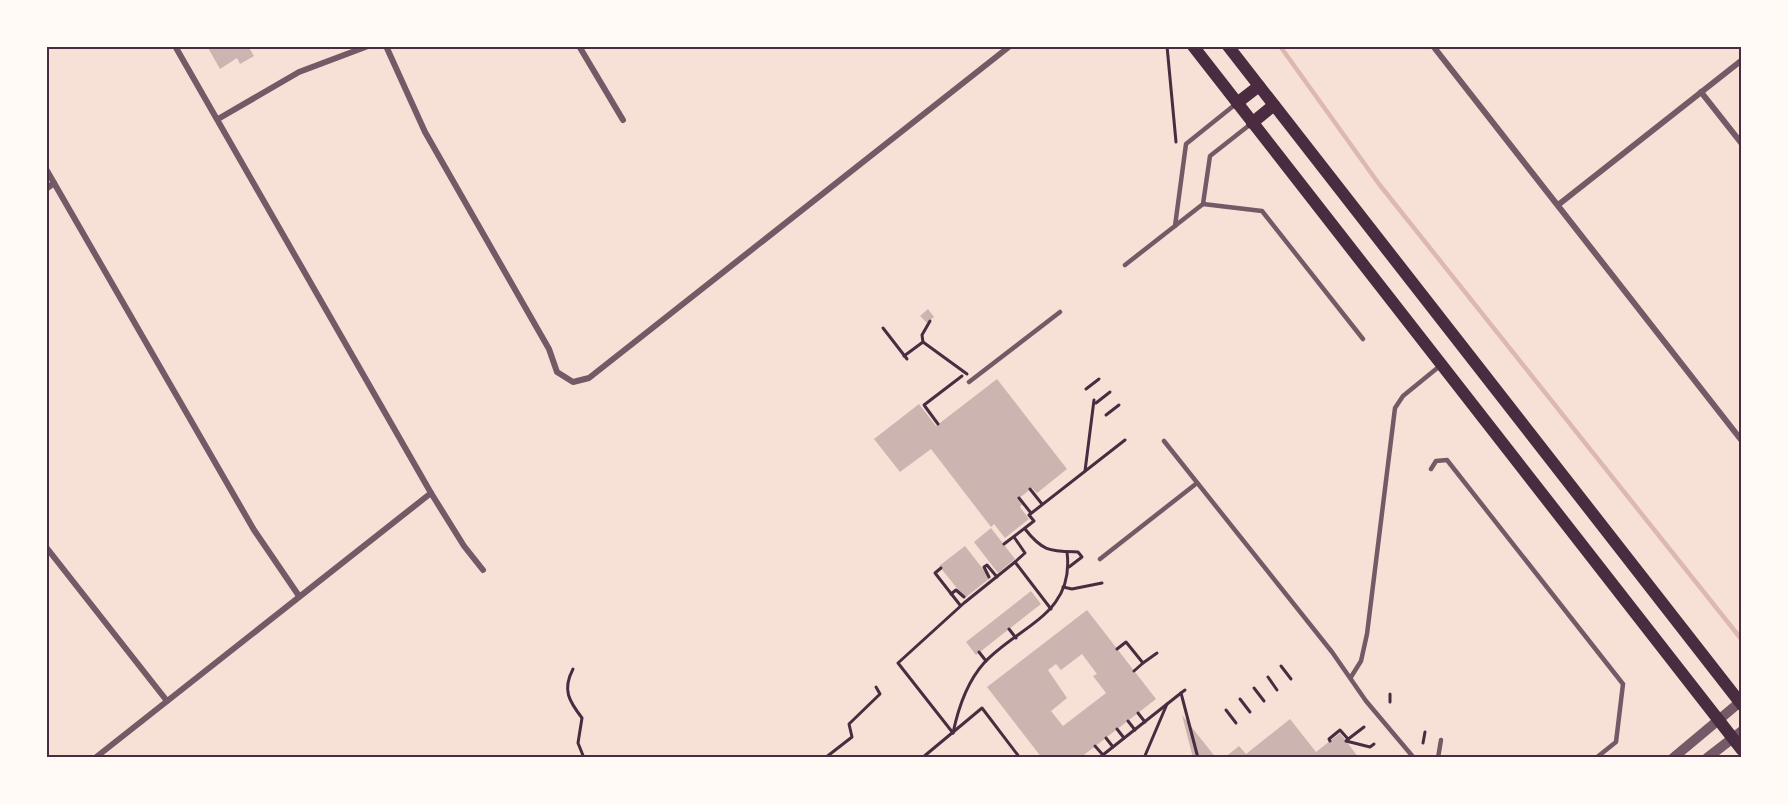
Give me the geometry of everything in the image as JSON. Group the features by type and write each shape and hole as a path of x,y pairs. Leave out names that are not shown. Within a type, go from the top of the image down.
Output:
{"main road":[{"path":"1193,46 1718,719 1737,734 1742,750"},
{"path":"1228,46 1741,703"},
{"path":"1237,103 1259,86"},
{"path":"1252,123 1274,105"}],"street":[{"path":"175,46 431,493 464,546 483,570"},
{"path":"218,119 299,72 368,46"},
{"path":"387,46 425,132 549,350 557,372 573,382 589,378 1010,46"},
{"path":"579,46 623,120"},
{"path":"1433,46 1742,441"},
{"path":"1557,205 1742,60"},
{"path":"1701,92 1742,144"},
{"path":"46,169 254,530 299,596"},
{"path":"46,189 54,183"},
{"path":"95,758 431,493"},
{"path":"46,547 167,701"},
{"path":"1672,758 1718,719 1741,703"},
{"path":"1707,758 1737,734"}],"lane":[{"path":"1175,226 1186,144 1237,103"},
{"path":"1125,265 1203,204 1210,156 1252,123"},
{"path":"1203,204 1262,211 1363,339"},
{"path":"969,382 1060,312"},
{"path":"1351,677 1361,661 1368,634 1395,408 1403,396 1441,365"},
{"path":"1164,441 1351,677 1366,701 1414,758"},
{"path":"1431,469 1436,461 1447,460 1623,684 1616,742 1596,758"},
{"path":"1100,559 1197,483"},
{"path":"1437,758 1441,740"}],"path":[{"path":"1167,46 1176,144"},
{"path":"930,321 922,335 923,342 967,374 924,405 938,424"},
{"path":"883,328 905,357 923,342"},
{"path":"1086,389 1099,379"},
{"path":"1085,471 1095,401 1110,392"},
{"path":"1106,415 1119,405"},
{"path":"1031,513 1125,440"},
{"path":"1030,489 1042,504"},
{"path":"1004,544 1034,521 1029,514 1031,513 1019,498"},
{"path":"1025,529 1040,547 1050,551 1078,552 1082,557 1069,567"},
{"path":"953,733 898,663 960,606 1025,553 1014,537"},
{"path":"953,733 959,704 986,661 1051,609 1063,587 1069,567 1066,552"},
{"path":"1015,562 1051,609"},
{"path":"989,577 984,567 987,565 996,577"},
{"path":"941,568 935,573 960,606"},
{"path":"1063,587 1072,589 1102,583"},
{"path":"951,594 956,590 964,597"},
{"path":"1009,629 1016,638"},
{"path":"1117,649 1126,642 1143,663"},
{"path":"979,652 986,661"},
{"path":"1134,671 1157,653"},
{"path":"1281,666 1291,679"},
{"path":"573,669 568,679 567,697 582,718 578,743 584,758"},
{"path":"1268,677 1277,690"},
{"path":"825,758 852,737 849,724 880,694 876,687"},
{"path":"1254,688 1264,701"},
{"path":"1095,746 1101,756 1185,690"},
{"path":"1181,693 1198,758"},
{"path":"1390,694 1390,702"},
{"path":"1240,699 1250,712"},
{"path":"1144,758 1167,704"},
{"path":"922,758 982,708 1020,758"},
{"path":"1226,710 1236,723"},
{"path":"1138,713 1145,722"},
{"path":"1128,721 1134,730"},
{"path":"1348,739 1364,727"},
{"path":"1117,729 1124,738"},
{"path":"1330,741 1329,739 1340,730 1348,739 1346,741 1370,747 1374,744"},
{"path":"1423,743 1425,732"},
{"path":"1106,738 1113,747"}],"building":[{"path":"207,46 248,46 254,56 240,64 237,58 220,69"},
{"path":"928,309 934,317 927,323 920,316"},
{"path":"997,379 1067,469 1037,493 1032,488 1018,499 1022,504 1020,507 1029,519 1005,538 994,524 991,527 931,449 900,472 874,439 919,404 936,426"},
{"path":"991,528 1015,559 998,573 974,542"},
{"path":"965,546 990,578 965,598 939,566"},
{"path":"1031,591 1041,604 976,655 966,642"},
{"path":"1087,610 1156,699 1080,758 1042,758 987,687","holes":["1082,654 1097,674 1093,676 1106,693 1063,726 1051,711 1067,698 1048,670 1056,664 1061,670"]},
{"path":"1182,715 1209,749 1216,758 1193,758"},
{"path":"1290,719 1316,752 1340,733 1359,758 1224,758 1239,746 1246,754"}],"waterway":[{"path":"1280,46 1379,184 1742,640"}]}
